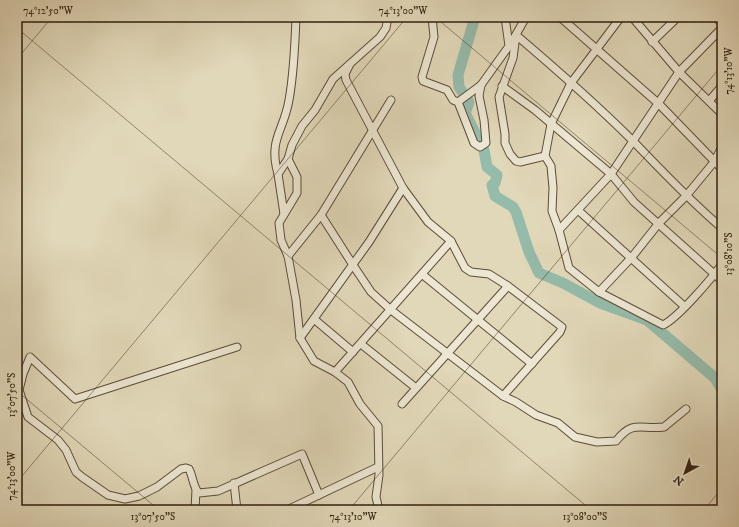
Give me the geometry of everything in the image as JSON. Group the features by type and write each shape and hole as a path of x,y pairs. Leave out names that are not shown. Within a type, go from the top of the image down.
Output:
{"street":[{"path":"284,214 278,174 274,162 275,141 286,114 290,94 296,17"},
{"path":"278,174 288,159 292,145 302,126 316,110 325,90 333,79 380,38 386,28 388,17"},
{"path":"432,17 434,37 422,77 423,81 447,90 453,100 458,102 474,143 482,146 486,143 486,132 479,96 481,85"},
{"path":"505,17 509,46"},
{"path":"458,102 465,95 481,85 509,46 526,17"},
{"path":"560,17 568,20 660,104 722,169"},
{"path":"621,17 571,83 551,124 545,156 551,166 553,188 552,211 559,230 569,268 599,292 663,325 684,306 722,264"},
{"path":"632,17 679,72 722,114"},
{"path":"652,42 678,17"},
{"path":"715,17 722,23"},
{"path":"559,230 579,211 611,174 632,141 660,104 679,72 722,28"},
{"path":"516,35 571,83 632,141 686,196 722,228"},
{"path":"516,35 512,58 499,97 505,143 510,154 516,161 520,162 545,156"},
{"path":"351,63 345,74 346,80 403,188 428,222 451,241 462,264 468,271 489,274 508,286 562,327 560,332 503,396"},
{"path":"502,86 551,124 611,174 634,202 722,281"},
{"path":"709,101 722,86"},
{"path":"288,256 321,215 391,100"},
{"path":"599,292 632,257 659,224 686,196 714,162 722,147"},
{"path":"714,162 722,158"},
{"path":"288,159 298,182 295,198 279,223 279,233 288,256 296,300 300,338 314,361 336,372 348,382 360,404 378,426 376,497 379,510"},
{"path":"300,338 369,242 403,188"},
{"path":"579,211 632,257 684,306"},
{"path":"321,215 352,265 372,292 391,310 503,396 516,402 536,415 558,423 575,437 597,442 616,441 626,430 636,426 664,427 686,409"},
{"path":"336,372 423,275 451,241"},
{"path":"423,275 532,364"},
{"path":"402,404 446,353 508,286"},
{"path":"314,319 353,352"},
{"path":"361,344 416,388"},
{"path":"195,510 196,490 189,468 182,469 157,487 139,496 124,499 108,495 76,472 66,450 58,440 28,417 19,390 20,384 30,357 72,398 79,399 236,348"},
{"path":"196,490 203,494 218,491 302,454 319,495"},
{"path":"287,510 378,467"},
{"path":"234,483 237,510"}],"waterway":[{"path":"475,17 458,75 459,87 469,102 465,113 484,150 487,167 497,175 495,183 492,185 495,196 513,207 516,212 529,252 539,273 563,283 600,303 647,320 715,378 722,390"}]}
